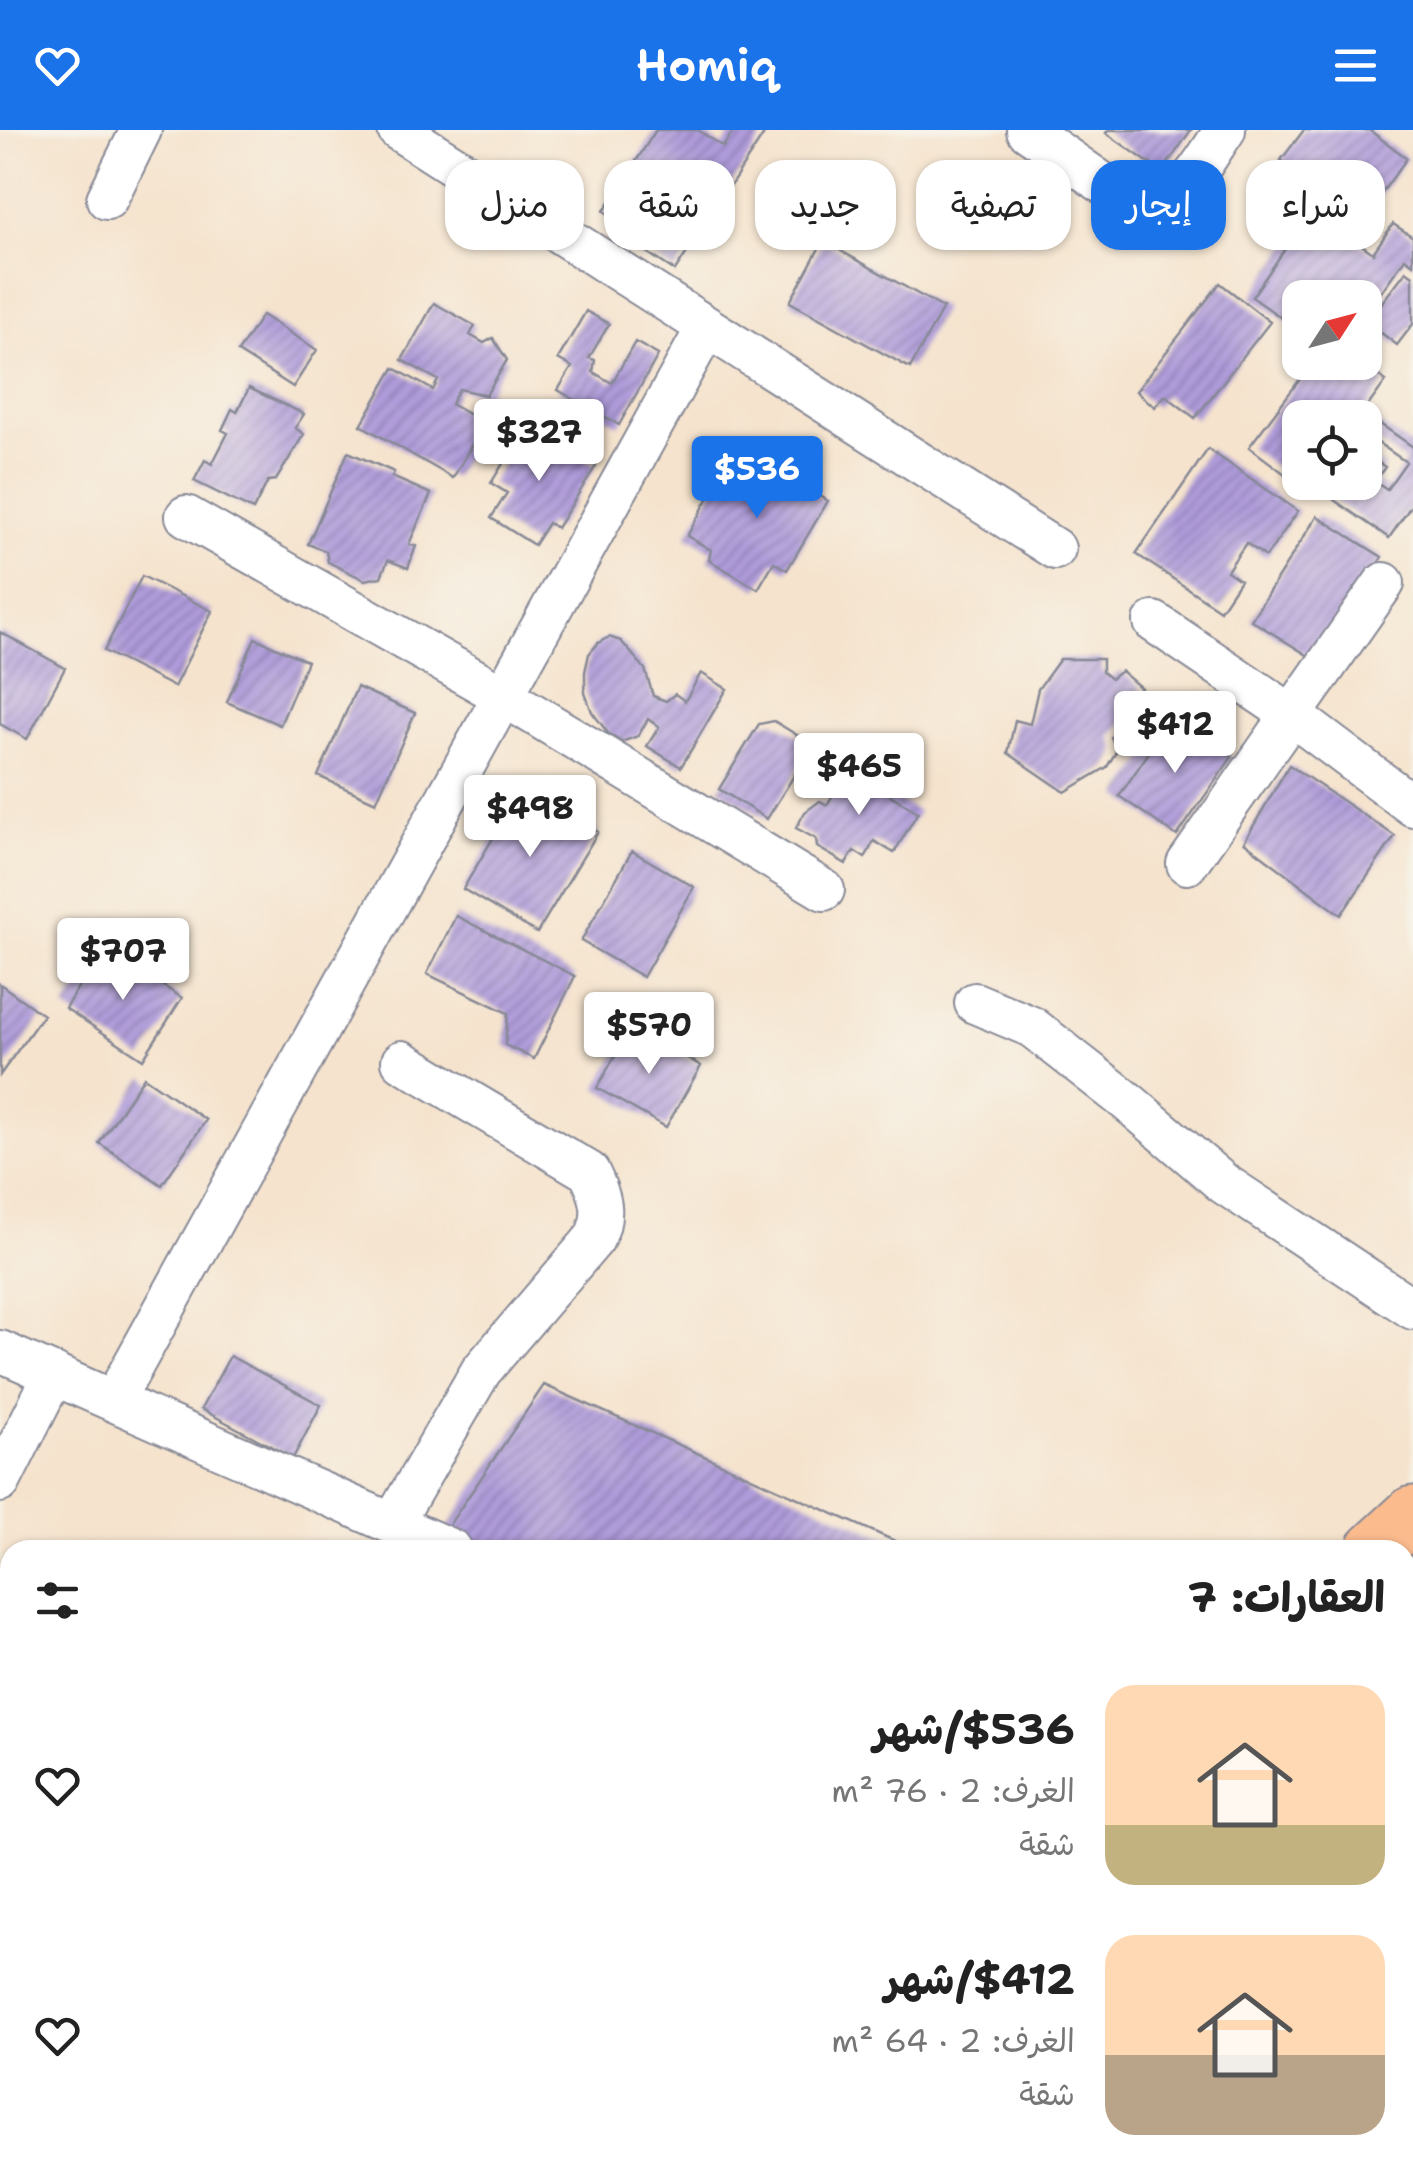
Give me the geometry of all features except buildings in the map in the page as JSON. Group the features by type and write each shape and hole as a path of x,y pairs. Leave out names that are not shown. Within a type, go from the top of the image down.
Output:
{"main road":[{"path":"1385,1540 1413,1514"}],"street":[{"path":"107,198 141,130"},
{"path":"398,130 1056,549"},
{"path":"1028,130 1138,208 1150,208 1176,195 1225,130"},
{"path":"114,1400 706,327"},
{"path":"186,516 502,695 824,890"},
{"path":"1187,864 1384,583"},
{"path":"1154,622 1290,714 1413,806"},
{"path":"974,1003 1032,1027 1223,1182 1413,1309"},
{"path":"392,1523 481,1371 594,1239 602,1210 601,1196 589,1172 402,1061"},
{"path":"0,1350 430,1540"},
{"path":"0,1482 54,1374"}]}
